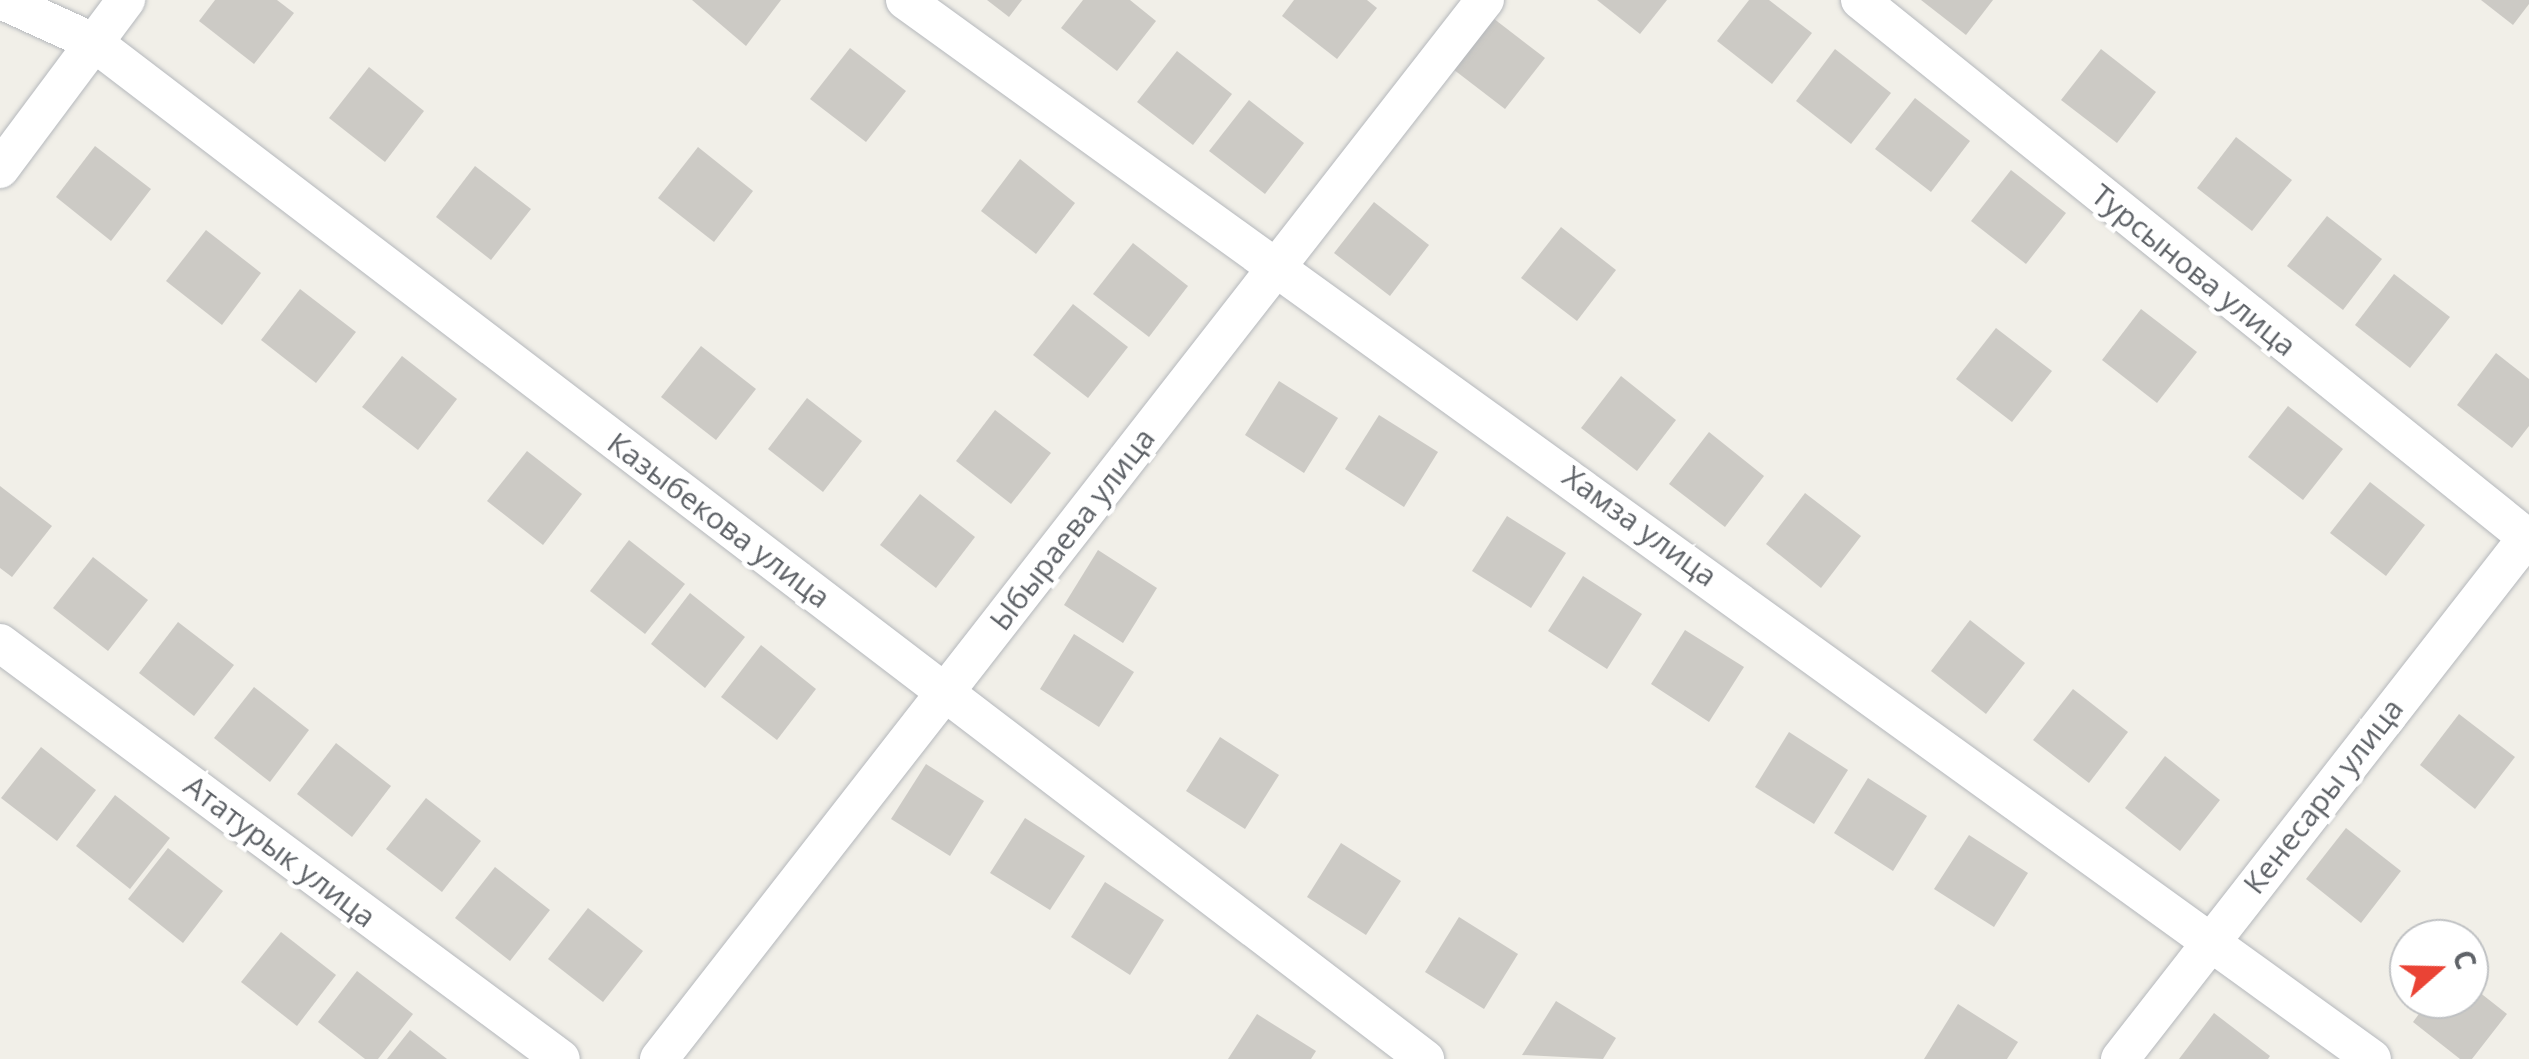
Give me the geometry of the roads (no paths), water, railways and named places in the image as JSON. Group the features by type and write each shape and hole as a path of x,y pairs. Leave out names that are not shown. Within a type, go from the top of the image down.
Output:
{"street":[{"name":"Казыбекова улица","path":"2,0 93,42 1425,1059"},
{"path":"0,170 126,0"},
{"name":"Хамза улица","path":"905,0 2212,938 2372,1059"},
{"name":"Ыбыраева улица","path":"659,1059 1485,0"},
{"name":"Турсынова улица","path":"1860,0 2528,537"},
{"name":"Кенесары улица","path":"2120,1059 2528,537"},
{"name":"Ататурык улица","path":"0,643 561,1059"}]}
